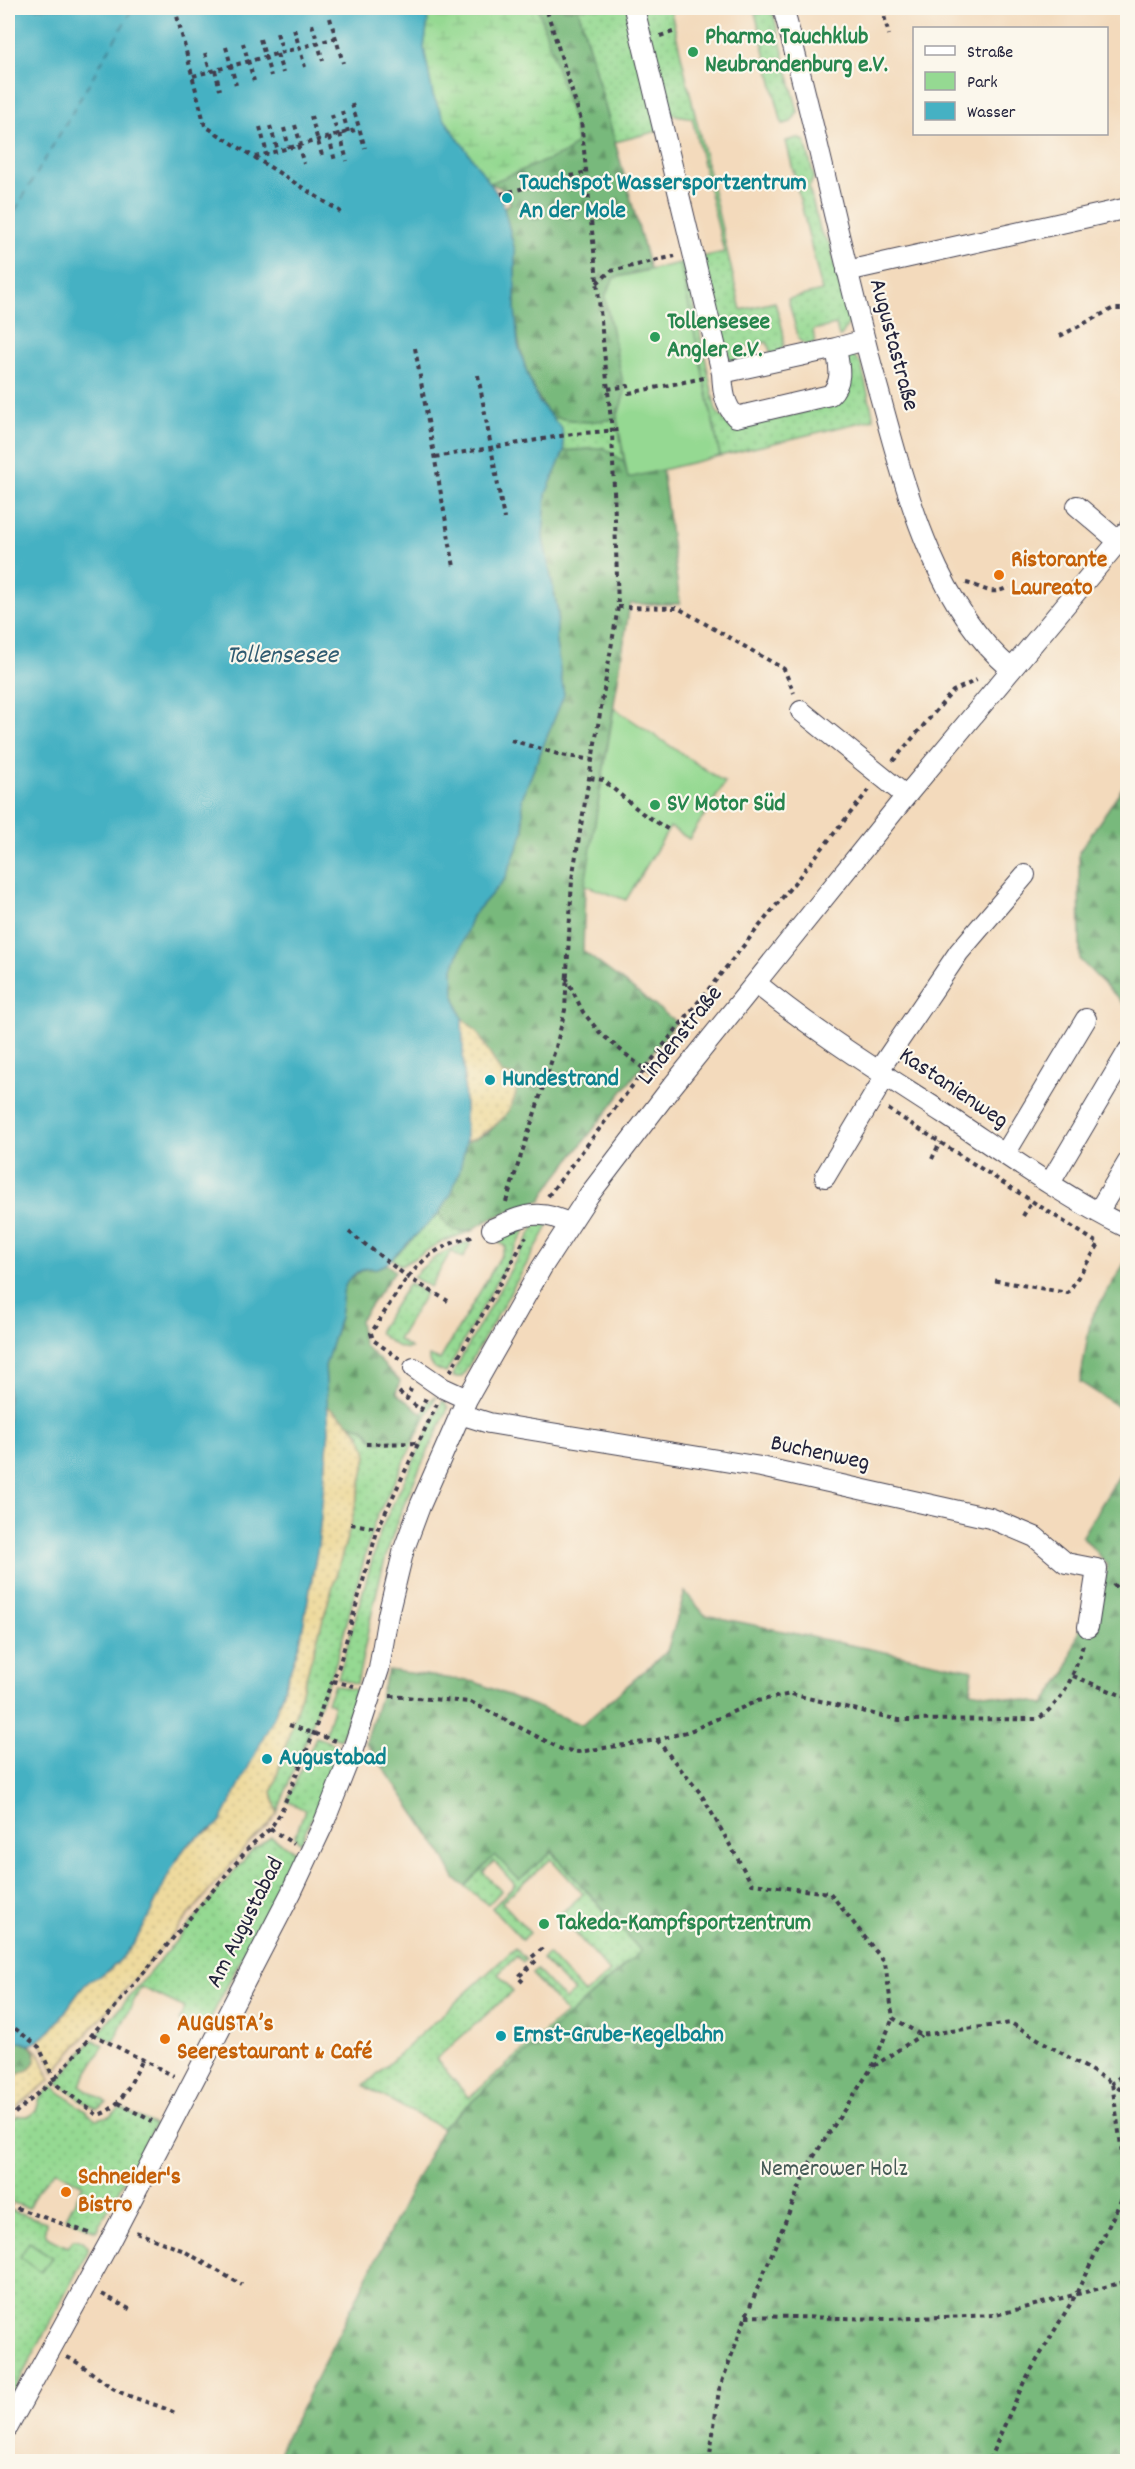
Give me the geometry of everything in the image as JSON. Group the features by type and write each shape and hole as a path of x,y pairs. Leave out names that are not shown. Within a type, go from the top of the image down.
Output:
{"street":[{"path":"634,8 722,373 723,390 728,409 736,417 830,395 837,387 840,375 836,348"},
{"name":"Augustastraße","path":"783,8 847,271 898,461 922,529 945,584 985,646 1011,669"},
{"path":"847,271 1128,208"},
{"path":"722,373 865,340"},
{"path":"1077,506 1123,535"},
{"name":"Lindenstraße","path":"464,1407 569,1224 670,1089 906,796 1123,535"},
{"path":"801,711 906,796"},
{"path":"825,1177 871,1098 882,1073 959,952 1025,875"},
{"name":"Kastanienweg","path":"756,983 882,1073 1050,1183 1112,1220"},
{"path":"1005,1154 1086,1019"},
{"path":"1050,1183 1128,1051"},
{"path":"1112,1220 1128,1162"},
{"path":"492,1230 539,1213 550,1214 569,1224"},
{"name":"Buchenweg","path":"414,1368 443,1388 464,1407 489,1423 761,1467 990,1518 1035,1537 1066,1563 1097,1569 1088,1628"},
{"name":"Am Augustabad","path":"8,2427 109,2243 310,1853 353,1749 379,1669 388,1615 404,1549 420,1506 464,1407"}],"path":[{"path":"175,8 205,126 341,212"},
{"path":"414,1368 373,1340 371,1334 409,1278 424,1261 443,1247 492,1230 503,1212 556,1047 562,1019 572,879 618,608 612,431 581,120 546,8"},
{"path":"882,8 888,34"},
{"path":"330,18 343,63"},
{"path":"312,24 323,61"},
{"path":"294,29 305,67"},
{"path":"278,33 283,52"},
{"path":"193,76 336,38"},
{"path":"260,39 271,76"},
{"path":"243,43 254,81"},
{"path":"226,48 236,85"},
{"path":"205,53 220,90"},
{"path":"277,54 283,72"},
{"path":"352,104 365,148"},
{"path":"342,111 348,132"},
{"path":"332,115 347,161"},
{"path":"311,116 323,159"},
{"path":"295,125 304,164"},
{"path":"270,126 278,151"},
{"path":"260,127 267,154"},
{"path":"284,128 290,148"},
{"path":"254,157 360,129"},
{"path":"329,137 335,161"},
{"path":"501,194 586,172"},
{"path":"597,283 611,271 693,252"},
{"path":"1060,336 1112,309 1128,309"},
{"path":"415,348 454,567"},
{"path":"608,389 628,386 629,393 722,373"},
{"path":"478,375 504,519"},
{"path":"435,457 573,434 618,430"},
{"path":"945,584 966,583 997,593 1009,587"},
{"path":"618,608 678,608 784,669 801,711"},
{"path":"511,740 561,755 593,760"},
{"path":"590,778 603,780 642,813 669,830"},
{"path":"566,976 583,1012 601,1034 644,1070"},
{"path":"517,1083 544,1081"},
{"path":"871,1098 1099,1244 1068,1293 992,1280"},
{"path":"932,1159 940,1142"},
{"path":"1023,1216 1032,1201"},
{"path":"350,1232 409,1278 448,1301"},
{"path":"8,2119 54,2080 251,1845 270,1829 280,1814 315,1733 324,1701 339,1666 378,1528 443,1388"},
{"path":"366,1444 419,1443"},
{"path":"351,1524 378,1528"},
{"path":"371,1692 383,1696 471,1702 561,1749 578,1752 657,1740 690,1731 757,1701 791,1694 899,1720 1038,1719 1053,1708 1073,1676 1088,1628"},
{"path":"1073,1676 1128,1698"},
{"path":"289,1725 315,1733"},
{"path":"657,1740 701,1794 752,1884 830,1893 885,1963 893,2018 872,2067 808,2164 746,2316 719,2390 709,2462"},
{"path":"270,1829 310,1853"},
{"path":"523,1982 518,1977 543,1948"},
{"path":"893,2018 921,2035"},
{"path":"872,2067 921,2035 1011,2023 1112,2083 1128,2096"},
{"path":"8,2024 39,2047 57,2085 98,2115 107,2113 118,2103 143,2059"},
{"path":"92,2034 191,2085"},
{"path":"1112,2083 1128,2070"},
{"path":"988,2462 1024,2382 1075,2296 1127,2188 1112,2083"},
{"path":"118,2103 168,2129"},
{"path":"8,2205 87,2231 109,2243"},
{"path":"118,2224 184,2251 242,2285"},
{"path":"746,2316 888,2319 996,2315 1128,2281"},
{"path":"86,2285 133,2311"},
{"path":"51,2348 82,2364 104,2383 120,2392 175,2413"}],"green space":[{"path":"403,8 538,8 574,123 576,143 567,152 490,183 476,192 467,193"},
{"path":"424,8 578,8 650,269 614,278 605,297 625,392 617,419 586,422 551,417 536,392 525,366 516,324 515,253 503,208 511,203 501,188 490,183"},
{"path":"578,8 628,8 658,131 615,142"},
{"path":"640,8 670,8 741,310 775,302 784,340 781,351 771,354 767,342 739,349 742,361 733,363 728,358 702,257 724,252 692,118 671,114 666,109"},
{"path":"754,8 772,8 798,112 791,122 782,124"},
{"path":"797,138 805,141 814,177 809,188 821,233 830,244 850,321 839,337 836,325 813,330 815,343 806,345 799,340 788,299 822,291 786,141"},
{"path":"685,261 716,411 733,429 836,404 835,397 846,355 852,354 861,364 874,419 720,456 680,263"},
{"name":"Tollensesee Angler e.V.","path":"680,263 720,456 628,478 617,419 625,392 605,297 614,278"},
{"path":"551,417 586,421 617,419 624,462 604,448 564,451 562,429"},
{"path":"604,448 624,462 628,477 662,469 680,604 630,604 585,885 583,951 676,1022 541,1200 499,1215 470,1230 457,1231 445,1222 439,1213 456,1179 466,1142 488,1133 509,1111 501,1073 477,1032 462,1018 454,996 453,968 472,916 505,879 524,831 522,798 564,695 556,643 558,612 543,538 546,494 564,451"},
{"name":"SV Motor Süd","path":"614,708 725,783 689,839 670,827 626,900 585,885"},
{"path":"1127,781 1127,1007 1080,960 1079,852"},
{"path":"439,1213 454,1228 475,1230 441,1242 401,1266 392,1259"},
{"path":"550,1223 462,1377 453,1377 455,1369 535,1226"},
{"path":"527,1227 446,1373 433,1367 429,1356 440,1360 506,1247 495,1240 498,1234"},
{"path":"468,1242 470,1244 463,1258 451,1251 430,1287 413,1277 438,1256"},
{"path":"1127,1259 1127,1412 1080,1382 1091,1318"},
{"path":"386,1264 395,1271 360,1320 363,1344 400,1381 396,1393 424,1415 413,1439 409,1441 377,1442 364,1428 350,1424 327,1406 325,1366 340,1317 343,1292 347,1281 366,1268 377,1268"},
{"path":"409,1283 426,1293 398,1340 411,1348 407,1349 391,1342 380,1334 379,1330"},
{"path":"436,1396 374,1523 335,1666 277,1813 272,1792 351,1524 367,1456 360,1433 350,1424 364,1428 372,1439 409,1441 413,1439 428,1402"},
{"path":"443,1400 448,1408 406,1499 388,1550 357,1684 338,1678 381,1529"},
{"name":"Nemerower Holz","path":"1127,1463 1127,2461 274,2462 442,2128 641,1951 552,1852 519,1880 495,1855 465,1886 455,1879 441,1852 366,1742 388,1670 475,1682 582,1725 667,1651 685,1592 705,1615 973,1670 970,1691 1044,1704 1066,1673 1081,1623 1098,1625 1107,1565 1082,1536"},
{"path":"334,1685 356,1690 341,1740 325,1735 334,1705 327,1702"},
{"path":"316,1737 340,1746 329,1780 300,1843 295,1837 305,1810 287,1801"},
{"path":"271,1837 296,1852 203,2033 179,2021 185,2008 141,1987 113,2042 98,2034 253,1849"},
{"path":"551,1852 641,1951 442,2128 364,2086 515,1948 526,1960 523,1962 517,1956 498,1974 513,1991 436,2059 469,2098 566,2013 532,1974 537,1970 565,2000 574,1992 542,1959 548,1954 585,1994 610,1972 559,1915 583,1894 551,1859 502,1902 530,1933 522,1940 492,1908 515,1885 494,1861 483,1872 501,1891 488,1905 465,1886 495,1855"},
{"path":"92,2040 104,2045 80,2085 107,2103 97,2108 87,2104 57,2082"},
{"path":"22,2042 32,2048 36,2060 30,2069 8,2079 8,2043"},
{"path":"52,2086 96,2119 109,2116 121,2108 155,2125 96,2231 66,2218 83,2185 56,2170 37,2191 28,2208 8,2201 8,2123 18,2116 30,2116 36,2111 40,2098"},
{"path":"8,2209 46,2222 47,2237 68,2247 73,2240 83,2241 88,2246 88,2251 8,2402"},
{"path":"29,2242 52,2257 41,2272 20,2257"}],"sand":[{"name":"Hundestrand","path":"462,1018 477,1032 501,1073 517,1077 514,1100 503,1118 486,1132 466,1142"},
{"name":"Augustabad","path":"327,1406 347,1421 358,1433 367,1456 351,1524 272,1792 277,1813 54,2072 45,2050 38,2041 58,2022 84,1985 108,1971 129,1948 141,1930 165,1879 184,1848 197,1837 211,1831 274,1717 300,1642 318,1546 329,1430"},
{"path":"30,2045 40,2054 50,2080 8,2114 8,2079 30,2069 36,2060 35,2052"}],"water":[{"name":"Tollensesee","path":"8,8 424,8 428,20 424,48 433,95 443,117 502,200 515,251 515,308 518,344 539,402 562,429 564,451 546,494 543,538 558,612 556,643 564,695 522,798 524,831 505,879 472,916 453,968 454,996 462,1018 466,1142 459,1173 450,1196 439,1213 386,1264 377,1268 366,1268 356,1273 347,1281 343,1292 340,1317 325,1366 329,1430 318,1546 300,1642 274,1717 221,1821 213,1829 189,1843 177,1859 147,1920 130,1948 108,1971 87,1983 47,2034 30,2045 22,2042 8,2043"}],"ferry route":[{"path":"8,223 133,8"}],"place":[{"name":"Pharma Tauchklub Neubrandenburg e.V.","path":"693,52"},
{"name":"Tauchspot Wassersportzentrum An der Mole","path":"507,198"},
{"name":"Tollensesee Angler e.V.","path":"655,337"},
{"name":"Ristorante Laureato","path":"999,575"},
{"name":"SV Motor Süd","path":"655,805"},
{"name":"Hundestrand","path":"490,1080"},
{"name":"Augustabad","path":"267,1759"},
{"name":"Takeda-Kampfsportzentrum","path":"544,1924"},
{"name":"Ernst-Grube-Kegelbahn","path":"501,2036"},
{"name":"AUGUSTA’s Seerestaurant & Café","path":"165,2039"},
{"name":"Schneider's Bistro","path":"66,2192"}]}
